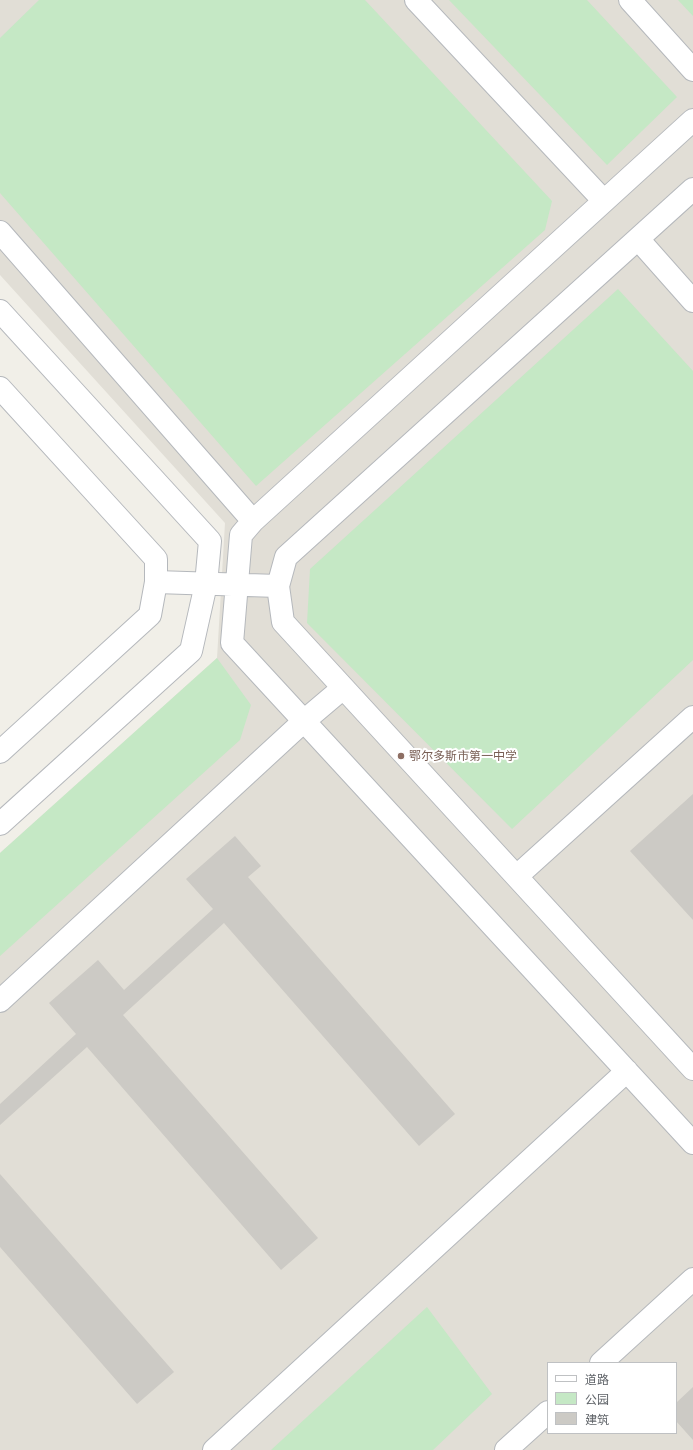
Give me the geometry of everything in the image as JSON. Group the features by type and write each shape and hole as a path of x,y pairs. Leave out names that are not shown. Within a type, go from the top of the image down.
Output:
{"street":[{"path":"416,0 604,201"},
{"path":"630,0 693,70"},
{"path":"693,120 253,521 241,535 232,643 693,1143"},
{"path":"693,189 286,557 278,586 283,622 693,1069"},
{"path":"0,232 253,521"},
{"path":"638,239 693,302"},
{"path":"0,312 210,542 206,584 191,651 0,824"},
{"path":"0,388 156,559 156,582 150,615 0,752"},
{"path":"156,582 278,586"},
{"path":"0,1001 304,721 343,688"},
{"path":"517,876 693,718"},
{"path":"214,1450 627,1071"},
{"path":"602,1362 693,1280"},
{"path":"506,1450 547,1413"}],"shaded area":[{"name":"鄂尔多斯市第一中学","path":"0,0 693,0 693,1450 0,1450 0,853 217,658 225,523 0,275"}],"green space":[{"path":"39,0 365,0 552,201 545,230 256,486 0,193 0,38"},
{"path":"449,0 587,0 677,97 607,165"},
{"path":"678,0 693,0 693,16"},
{"path":"618,289 693,371 693,660 512,829 307,623 310,569"},
{"path":"217,658 251,705 240,740 0,956 0,853"},
{"path":"427,1307 492,1394 433,1450 271,1450"}],"building":[{"path":"693,794 693,920 630,851"},
{"path":"235,836 261,866 248,877 455,1114 419,1146 224,923 123,1015 318,1238 281,1270 87,1047 0,1125 0,1104 76,1034 49,1003 98,960 124,990 213,909 186,879"},
{"path":"0,1174 174,1372 137,1404 0,1247"},
{"path":"693,1387 693,1440 677,1422 677,1402"}],"place":[{"name":"鄂尔多斯市第一中学","path":"401,756"}]}
